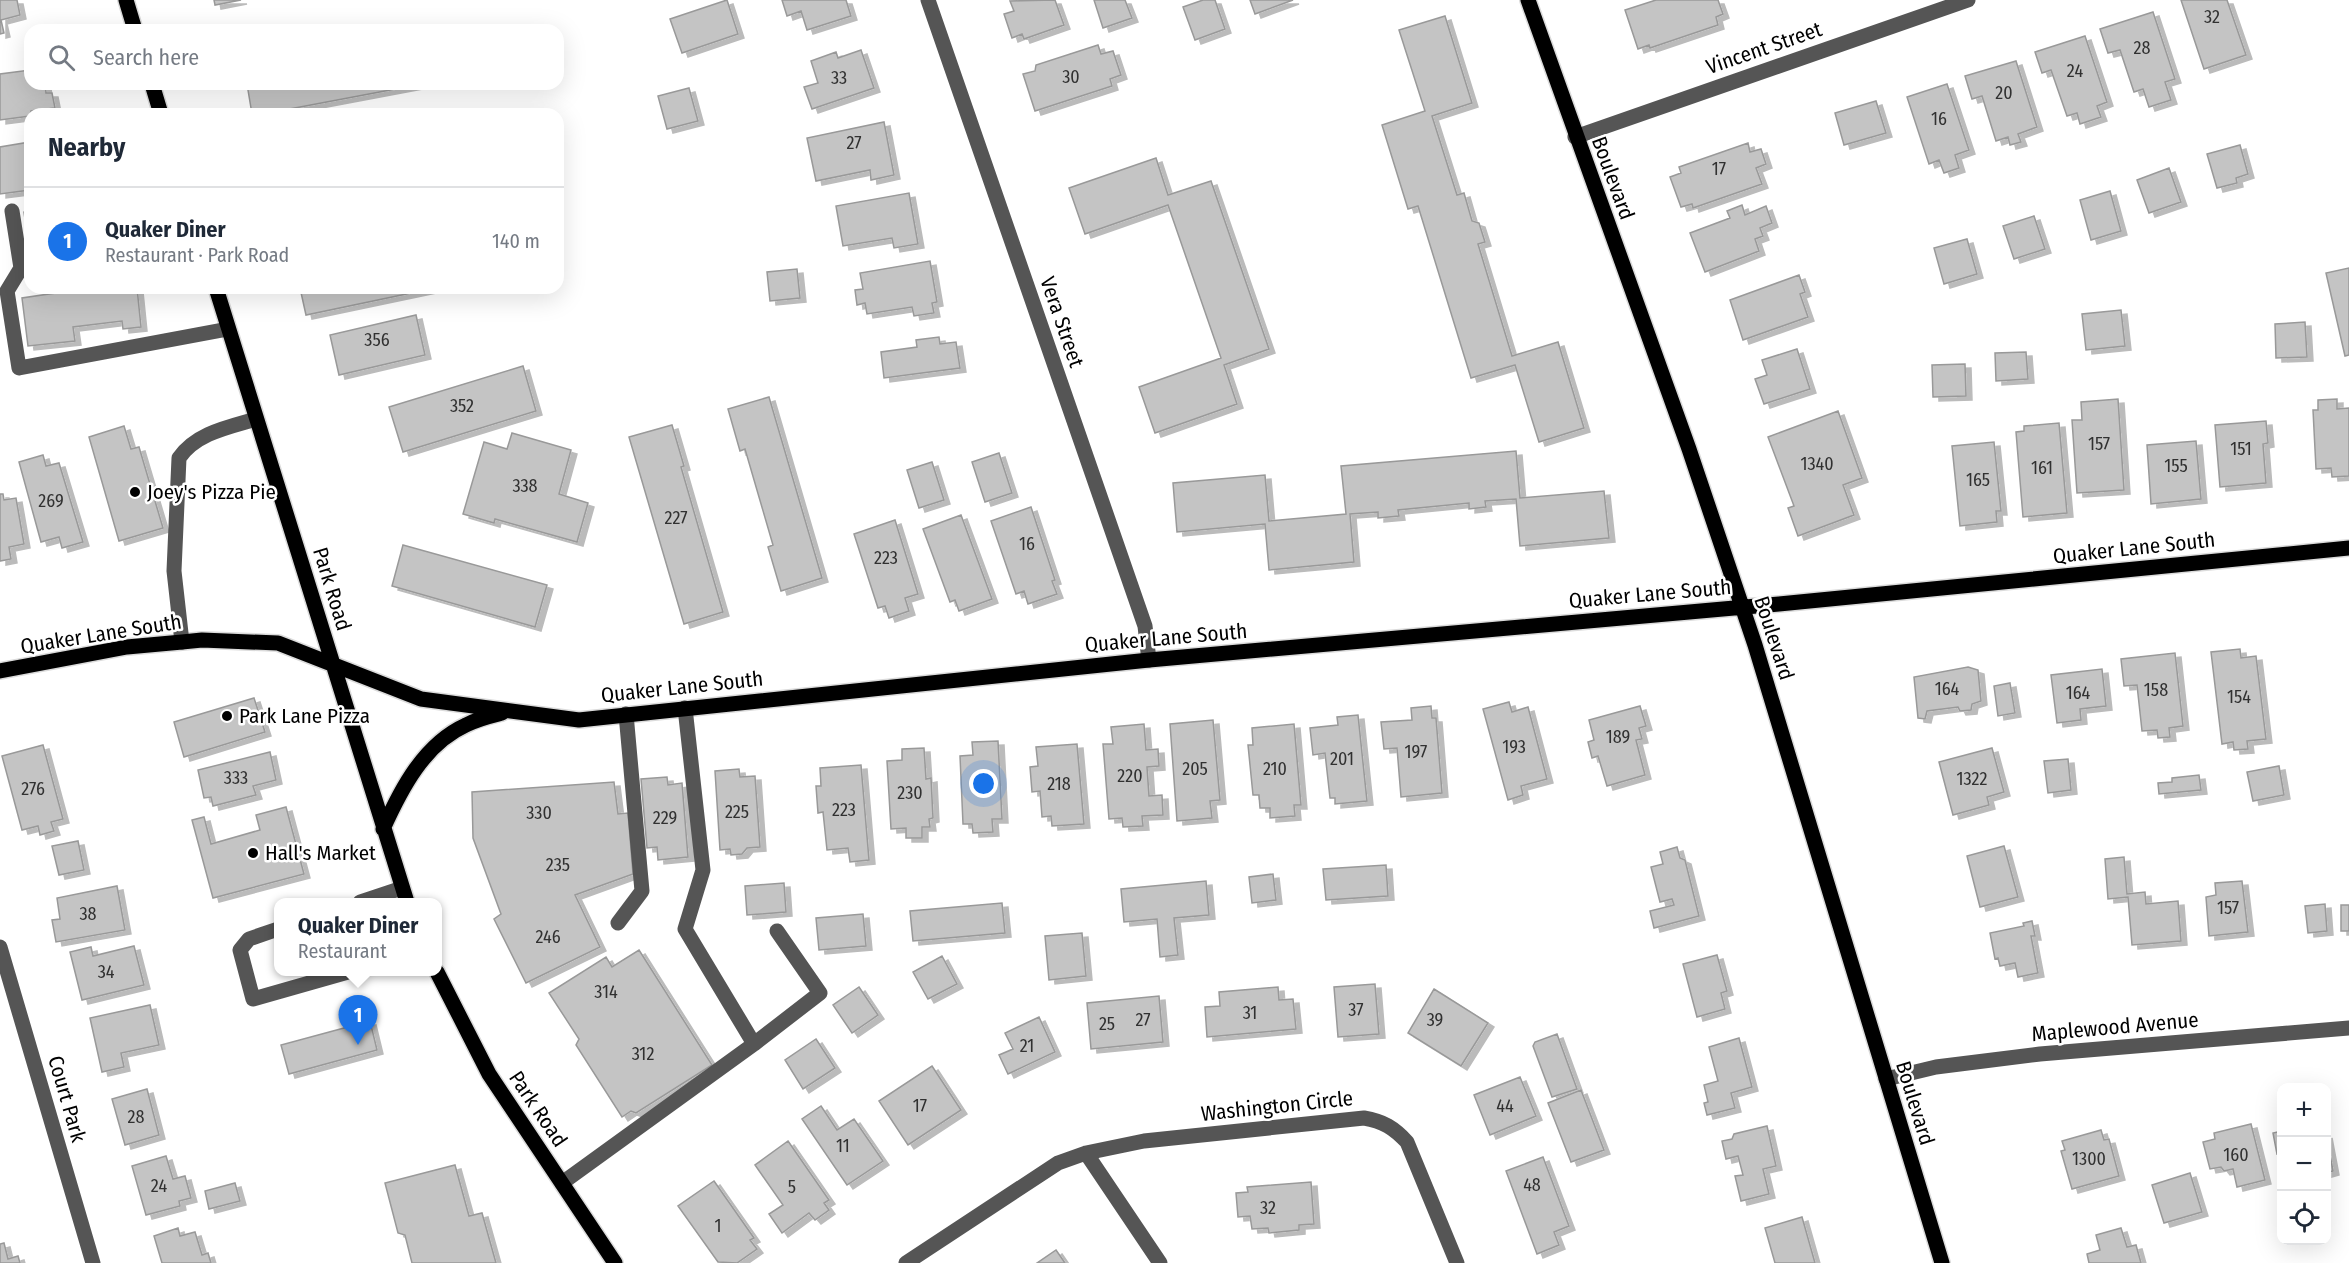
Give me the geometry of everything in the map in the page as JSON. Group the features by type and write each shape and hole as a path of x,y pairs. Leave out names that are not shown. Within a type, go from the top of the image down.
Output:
{"main road":[{"path":"126,0 133,24"},
{"name":"Boulevard","path":"1528,0 1575,137 1689,449 1742,607 1942,1263"},
{"path":"154,90 159,108"},
{"name":"Park Road","path":"218,294 406,898"},
{"name":"Quaker Lane South","path":"0,671 128,647 202,640 278,643 421,699 504,712 579,720 1149,660 1742,607 2349,548"},
{"path":"383,829 402,787 444,739 466,725 504,712"},
{"name":"Park Road","path":"439,976 489,1074 615,1263"}],"street":[{"name":"Vera Street","path":"928,0 1145,626 1149,660"},
{"name":"Vincent Street","path":"1575,137 1968,0"},
{"path":"12,212 24,259"},
{"path":"24,270 7,291 19,368 228,329"},
{"path":"182,642 174,570 179,458 187,446 218,430 256,419"},
{"path":"685,708 691,745 703,870 685,929 754,1044"},
{"path":"618,924 642,891 626,714"},
{"path":"374,898 402,888"},
{"path":"274,931 249,939 240,950 252,999 334,976"},
{"path":"562,1183 754,1044 820,993 777,931"},
{"name":"Court Park","path":"0,947 93,1263"},
{"name":"Maplewood Avenue","path":"1886,1079 1936,1067 2040,1054 2349,1028"},
{"name":"Washington Circle","path":"906,1263 1058,1163 1086,1153 1143,1141 1365,1118 1381,1121 1395,1129 1407,1142 1415,1156 1457,1263"},
{"path":"1086,1153 1160,1263"}],"building":[{"path":"0,0 17,0 20,15 1,20 4,33 0,34"},
{"path":"214,0 241,0 215,5"},
{"path":"727,0 738,34 682,53 670,19"},
{"path":"782,0 846,0 851,16 807,30 801,11 787,16"},
{"path":"1055,0 1064,25 1024,39 1022,34 1012,38 1004,14 1014,11 1010,1"},
{"path":"1094,0 1125,0 1132,18 1103,28"},
{"path":"1203,0 1215,0 1225,29 1195,40 1183,7"},
{"path":"1250,0 1293,0 1255,14"},
{"path":"1656,0 1718,0 1723,14 1716,17 1718,25 1650,48 1649,45 1638,49 1625,10"},
{"path":"2181,0 2227,0 2246,55 2204,69"},
{"path":"2153,12 2175,79 2165,82 2171,100 2149,107 2143,89 2134,92 2120,50 2108,53 2100,29"},
{"path":"1445,16 1472,103 1432,116 1457,195 1464,193 1472,221 1479,223 1485,242 1478,244 1512,356 1558,342 1584,428 1539,442 1515,365 1471,378 1418,206 1408,209 1382,125 1425,111 1399,30"},
{"path":"2085,36 2107,102 2097,106 2101,117 2080,124 2077,113 2067,116 2051,70 2042,73 2035,52"},
{"path":"1098,45 1101,54 1113,51 1121,75 1110,79 1112,86 1035,111 1023,74 1035,71 1036,65"},
{"path":"861,50 874,88 812,109 804,87 818,83 811,61 836,52 838,58"},
{"path":"2016,61 2037,127 2018,134 2021,142 2010,145 2008,137 1996,141 1982,96 1972,99 1965,76"},
{"path":"24,71 24,90 46,90 46,93 52,93 55,108 24,108 24,117 0,120 0,74"},
{"path":"1947,84 1969,150 1955,155 1959,168 1944,173 1939,160 1929,164 1907,97"},
{"path":"689,88 698,121 667,129 658,96"},
{"path":"248,90 390,90 295,108 251,108"},
{"path":"1876,101 1886,133 1844,145 1835,113"},
{"path":"884,122 894,175 871,180 870,170 816,181 807,138"},
{"path":"24,143 24,191 0,194 0,147"},
{"path":"1748,143 1750,152 1761,149 1766,164 1756,168 1762,184 1693,208 1692,204 1681,207 1670,177 1681,173 1679,167"},
{"path":"2240,145 2248,174 2236,178 2237,183 2217,188 2207,154"},
{"path":"1156,158 1168,195 1211,181 1269,349 1224,365 1237,404 1155,433 1139,387 1221,358 1168,205 1085,234 1069,188"},
{"path":"2169,168 2181,202 2149,213 2137,180"},
{"path":"2110,191 2121,231 2091,240 2080,200"},
{"path":"909,193 918,244 894,248 892,238 843,246 836,206"},
{"path":"1742,205 1745,215 1766,206 1772,223 1760,228 1763,236 1755,239 1759,251 1705,272 1690,233 1730,218 1727,211"},
{"path":"2034,216 2045,249 2014,259 2003,226"},
{"path":"1967,239 1977,274 1944,284 1934,248"},
{"path":"930,261 937,302 932,303 934,313 914,316 912,307 867,314 865,303 857,305 855,290 863,289 860,273"},
{"path":"2349,268 2349,355 2345,356 2326,273"},
{"path":"797,269 800,298 770,301 767,272"},
{"path":"1799,275 1805,292 1800,294 1808,317 1743,340 1730,300"},
{"path":"49,294 138,294 141,327 123,329 122,321 73,327 75,341 28,346 22,298"},
{"path":"301,294 406,294 306,315"},
{"path":"2121,310 2125,346 2086,350 2082,314"},
{"path":"416,315 425,355 339,375 330,335"},
{"path":"2305,322 2307,357 2276,358 2275,324"},
{"path":"939,337 940,344 956,342 960,368 884,378 881,352 917,347 916,340"},
{"path":"1797,349 1810,389 1764,404 1755,379 1767,375 1762,360"},
{"path":"2026,352 2028,379 1996,381 1995,353"},
{"path":"1965,364 1966,396 1933,397 1932,365"},
{"path":"523,366 536,411 403,452 389,407"},
{"path":"769,397 822,578 781,591 768,547 773,545 745,449 740,451 728,409"},
{"path":"2118,399 2124,490 2077,493 2072,420 2082,420 2081,402"},
{"path":"2337,399 2337,409 2349,408 2349,476 2332,477 2331,468 2316,469 2313,410 2318,410 2318,400"},
{"path":"1838,411 1862,478 1843,485 1854,515 1798,536 1788,508 1794,506 1768,437"},
{"path":"2266,421 2268,443 2263,444 2266,483 2220,487 2215,425"},
{"path":"2059,423 2067,513 2023,517 2016,432 2024,431 2024,426"},
{"path":"672,425 684,466 681,467 723,612 684,624 629,437"},
{"path":"124,426 131,449 139,447 163,528 119,541 89,437"},
{"path":"512,433 571,450 559,494 588,503 577,542 495,519 494,523 463,514 484,442 507,449"},
{"path":"2196,441 2201,499 2151,504 2147,445"},
{"path":"1994,442 2001,511 1996,511 1997,522 1960,526 1952,446"},
{"path":"1516,451 1520,498 1604,491 1609,538 1520,546 1516,499 1485,501 1486,507 1469,509 1469,503 1398,510 1399,516 1378,518 1378,512 1350,514 1354,562 1269,570 1265,524 1177,532 1173,483 1265,475 1269,521 1346,514 1341,466"},
{"path":"999,453 1012,493 985,502 972,462"},
{"path":"43,455 46,466 59,463 83,542 62,548 59,537 41,542 19,462"},
{"path":"932,462 944,500 919,508 907,470"},
{"path":"0,494 3,494 4,500 16,498 24,544 9,547 11,559 0,561"},
{"path":"1031,507 1055,580 1052,581 1057,594 1028,604 1024,591 1016,594 991,521"},
{"path":"961,515 992,599 959,611 955,600 950,602 923,529"},
{"path":"895,520 918,594 905,598 909,611 889,618 885,606 878,608 854,534"},
{"path":"403,545 547,585 535,627 392,586"},
{"path":"2240,649 2241,658 2256,656 2266,739 2247,741 2248,749 2234,750 2233,742 2222,744 2211,652"},
{"path":"2175,653 2183,726 2169,728 2170,737 2158,738 2157,730 2142,731 2137,685 2124,686 2121,659"},
{"path":"1968,667 1978,670 1981,701 1972,704 1971,710 1960,711 1958,707 1927,711 1925,719 1918,718 1914,677"},
{"path":"2102,669 2106,706 2080,709 2081,720 2057,723 2051,675"},
{"path":"2010,683 2015,713 1998,716 1994,686"},
{"path":"254,698 265,732 184,757 174,722"},
{"path":"1509,702 1512,712 1528,707 1547,779 1521,786 1523,795 1508,800 1483,709"},
{"path":"1431,706 1432,718 1436,718 1442,793 1401,797 1397,748 1384,749 1381,722 1412,720 1411,708"},
{"path":"1640,706 1646,726 1639,728 1642,739 1636,740 1645,775 1607,786 1598,756 1592,758 1588,742 1594,740 1589,720"},
{"path":"1358,715 1367,801 1335,804 1335,798 1330,798 1325,753 1313,755 1310,728 1338,725 1337,717"},
{"path":"1213,720 1220,800 1210,801 1212,818 1177,821 1170,724"},
{"path":"1144,724 1146,750 1158,749 1159,766 1147,767 1149,796 1162,795 1163,815 1142,816 1143,826 1123,827 1122,818 1109,819 1103,744 1113,744 1111,727"},
{"path":"1294,724 1301,805 1294,805 1295,816 1270,818 1270,808 1260,808 1259,795 1253,795 1248,745 1253,745 1252,728"},
{"path":"998,741 1002,819 992,819 993,832 973,833 972,824 963,824 960,756 973,755 972,742"},
{"path":"1077,744 1084,824 1052,826 1051,816 1042,817 1040,791 1032,792 1030,767 1038,766 1036,747"},
{"path":"43,745 63,819 51,822 54,831 40,835 38,826 22,830 2,756"},
{"path":"924,748 926,779 931,778 933,818 929,819 930,827 922,827 922,838 906,838 906,828 891,829 887,761 902,760 902,749"},
{"path":"1992,748 2004,792 1987,797 1989,805 1953,815 1939,762"},
{"path":"270,752 276,780 253,786 256,795 213,806 211,797 204,798 198,770"},
{"path":"2068,759 2071,790 2048,793 2044,761"},
{"path":"861,765 869,860 850,862 848,848 827,850 823,812 818,813 816,786 821,786 820,768"},
{"path":"2279,766 2284,795 2253,801 2247,772"},
{"path":"739,769 740,777 755,776 760,847 747,848 742,854 731,855 730,849 720,850 715,771"},
{"path":"2199,775 2201,790 2159,794 2158,783 2172,782 2172,778"},
{"path":"667,777 668,785 682,783 688,857 658,860 657,847 647,848 641,779"},
{"path":"614,782 618,814 628,813 633,874 575,895 600,947 526,983 494,919 501,914 473,838 472,792"},
{"path":"286,807 304,874 213,898 192,820 204,817 211,844 260,830 256,815"},
{"path":"78,841 84,870 59,875 52,846"},
{"path":"2004,846 2018,897 1980,907 1967,856"},
{"path":"1677,847 1680,858 1685,860 1699,916 1654,928 1650,911 1674,905 1672,899 1660,902 1651,867 1663,864 1660,852"},
{"path":"2124,857 2127,894 2145,892 2146,904 2178,901 2181,941 2132,945 2128,897 2108,899 2105,859"},
{"path":"1386,865 1388,896 1326,900 1323,869"},
{"path":"1273,874 1276,900 1252,903 1249,877"},
{"path":"1206,881 1209,915 1174,918 1178,955 1160,957 1157,919 1124,922 1121,889"},
{"path":"2242,881 2248,932 2209,936 2206,897 2216,895 2215,883"},
{"path":"784,883 786,912 747,915 745,886"},
{"path":"117,886 125,930 56,942 52,920 60,919 57,898"},
{"path":"1002,903 1005,933 913,941 910,911"},
{"path":"2325,904 2327,931 2308,933 2305,906"},
{"path":"2341,905 2349,905 2349,931 2341,931"},
{"path":"863,914 866,946 819,950 816,918"},
{"path":"2032,921 2035,936 2031,936 2038,973 2018,977 2015,963 2000,966 1998,958 1995,959 1990,933 2024,926 2023,923"},
{"path":"1082,933 1086,976 1049,980 1045,936"},
{"path":"134,946 144,985 82,1000 70,952 91,947 93,956"},
{"path":"639,950 712,1065 636,1113 631,1111 622,1117 576,1045 579,1039 549,993 606,957 612,967"},
{"path":"1717,955 1727,991 1721,993 1725,1009 1697,1017 1683,964"},
{"path":"942,956 957,984 928,999 913,972"},
{"path":"1375,984 1379,1034 1338,1037 1334,987"},
{"path":"859,987 878,1015 852,1033 833,1005"},
{"path":"1278,987 1279,1000 1293,999 1296,1029 1207,1037 1205,1007 1220,1006 1219,992"},
{"path":"1434,989 1488,1023 1461,1066 1408,1033"},
{"path":"1159,996 1163,1042 1091,1049 1087,1003"},
{"path":"150,1005 159,1045 121,1053 124,1067 102,1072 90,1018"},
{"path":"1039,1017 1055,1052 1008,1074 999,1055 1013,1049 1005,1033"},
{"path":"370,1021 377,1050 289,1074 281,1045"},
{"path":"1557,1034 1577,1089 1552,1097 1533,1046 1535,1042"},
{"path":"1739,1038 1752,1087 1731,1093 1735,1108 1707,1115 1704,1103 1708,1102 1704,1085 1718,1081 1709,1047"},
{"path":"816,1039 835,1068 803,1089 785,1060"},
{"path":"932,1066 961,1110 908,1145 879,1101"},
{"path":"1520,1077 1536,1116 1490,1135 1474,1095"},
{"path":"147,1089 159,1135 125,1145 112,1099"},
{"path":"1581,1090 1604,1150 1571,1162 1548,1103"},
{"path":"821,1106 837,1130 854,1119 883,1161 847,1185 802,1119"},
{"path":"2251,1124 2265,1180 2237,1187 2233,1169 2224,1171 2221,1167 2210,1169 2203,1142 2215,1139 2214,1133"},
{"path":"1767,1126 1776,1166 1763,1169 1769,1194 1741,1201 1735,1176 1743,1175 1738,1156 1726,1159 1722,1141 1732,1139 1734,1134"},
{"path":"2101,1130 2104,1140 2109,1139 2119,1176 2072,1189 2061,1151 2065,1150 2062,1141"},
{"path":"2277,1132 2277,1154 2273,1133"},
{"path":"788,1141 829,1200 824,1203 829,1210 815,1220 809,1213 782,1233 769,1214 783,1205 755,1165"},
{"path":"166,1156 173,1179 185,1176 191,1198 179,1201 180,1206 146,1215 132,1166"},
{"path":"1543,1157 1569,1226 1554,1232 1559,1245 1537,1254 1506,1171"},
{"path":"455,1165 469,1216 482,1213 496,1263 412,1263 405,1235 398,1233 385,1183"},
{"path":"2190,1173 2202,1212 2164,1223 2152,1185"},
{"path":"714,1181 754,1238 750,1240 757,1249 737,1263 718,1262 678,1206"},
{"path":"1311,1182 1314,1224 1299,1225 1299,1230 1269,1233 1268,1228 1252,1229 1250,1216 1238,1217 1236,1193 1248,1192 1247,1187"},
{"path":"235,1183 240,1201 209,1209 205,1191"},
{"path":"1802,1217 1815,1263 1775,1263 1765,1228"},
{"path":"178,1228 180,1236 195,1232 202,1255 208,1253 211,1263 162,1263 154,1236"},
{"path":"2121,1228 2127,1247 2136,1245 2141,1263 2089,1263 2087,1254 2100,1250 2096,1235"},
{"path":"4,1243 8,1259 18,1256 20,1263 0,1263 0,1244"},
{"path":"1056,1250 1065,1263 1037,1263"}],"place":[{"name":"Joey's Pizza Pie","path":"135,492"},
{"name":"Park Lane Pizza","path":"227,716"},
{"name":"Hall's Market","path":"253,853"},
{"name":"Quaker Diner","path":"358,1045"}]}
